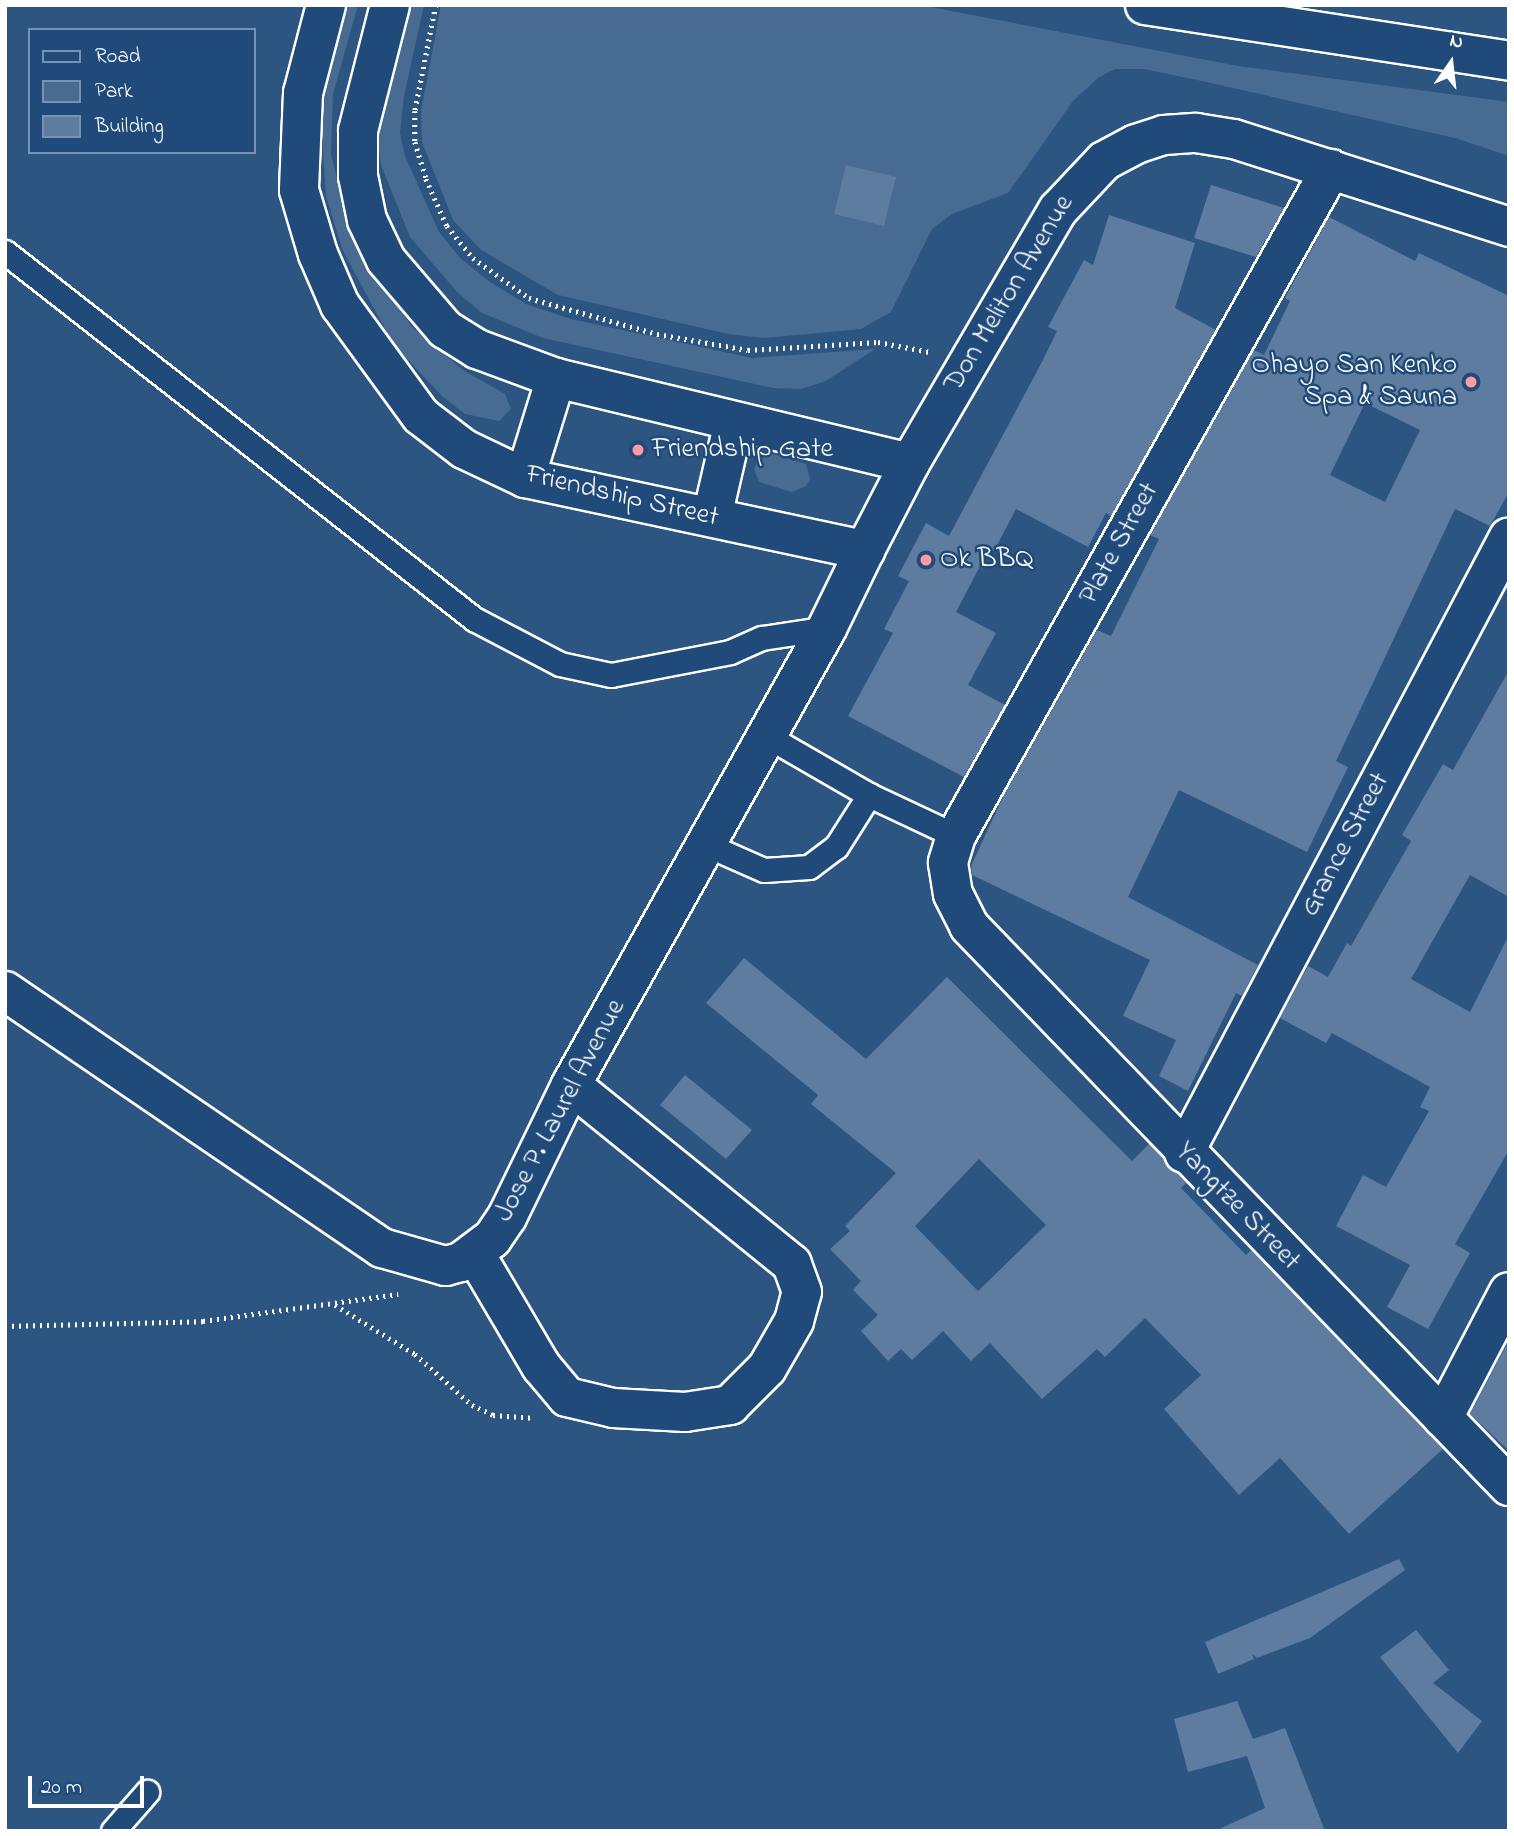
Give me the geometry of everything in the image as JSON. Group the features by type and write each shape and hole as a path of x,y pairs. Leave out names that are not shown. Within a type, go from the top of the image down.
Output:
{"main road":[{"name":"Friendship Street","path":"326,5 303,93 298,142 299,190 318,254 340,305 421,416 464,449 525,478 865,550"},
{"path":"390,5 358,131 358,176 367,220 386,260 445,329 477,349 556,379 910,463"},
{"path":"1144,5 1509,61"},
{"name":"Don Meliton Avenue","path":"865,550 968,360 1058,210 1078,183 1125,149 1164,135 1196,133 1270,149 1509,227"},
{"name":"Plate Street","path":"969,926 953,894 948,863 956,836 1331,169"},
{"path":"525,478 556,379"},
{"path":"712,517 734,422"},
{"name":"Grance Street","path":"1184,1153 1509,537"},
{"name":"Jose P. Laurel Avenue","path":"460,1260 507,1217 571,1085 827,628 865,550"},
{"name":"Yangtze Street","path":"969,926 1184,1153 1509,1486"},
{"path":"5,991 351,1229 412,1260 460,1260 567,1397 650,1411 696,1412 730,1405 767,1368 794,1321 802,1292 792,1264 571,1085"},
{"path":"1443,1418 1509,1292"}],"lane":[{"path":"5,252 474,619 560,664 611,675 730,652 762,638 827,628"},
{"path":"767,736 869,795 956,836"},
{"path":"707,845 764,870 809,867 836,846 869,795"},
{"path":"113,1831 147,1792"}],"path":[{"path":"436,5 415,111 415,142 426,179 447,226 473,258 529,298 657,334 748,350 878,342 968,360"},
{"path":"5,1326 202,1321 334,1305 431,1285 460,1260"},
{"path":"334,1305 415,1354 472,1405 493,1415 533,1419 551,1413 567,1397"}],"green space":[{"path":"347,5 358,5 333,94 331,154 348,222 364,260 413,328 463,370 505,394 511,409 499,421 465,414 442,396 393,344 342,249 326,196 321,124 326,79"},
{"path":"407,5 424,5 404,96 400,133 405,156 439,232 461,259 490,282 526,304 571,319 752,358 875,349 826,381 801,389 773,388 543,338 482,313 458,293 410,237 381,165 377,132"},
{"path":"441,5 920,5 1238,66 1509,102 1509,156 1455,138 1197,80 1144,69 1115,69 1099,77 1073,101 1008,193 952,214 932,229 891,312 861,329 765,338 728,334 558,295 481,250 453,220 422,142 421,112"},
{"path":"769,453 806,464 810,479 806,486 792,492 759,482 754,469 761,456"}],"building":[{"path":"846,165 896,177 884,226 834,214"},
{"path":"1211,185 1284,208 1256,257 1194,238"},
{"path":"1109,215 1195,243 1175,308 1216,330 1111,516 1106,513 1088,547 1016,509 994,551 989,549 956,612 996,633 968,685 1005,705 964,777 848,716 893,633 884,629 909,581 898,576 926,523 949,536 1057,331 1048,327 1084,260 1093,265"},
{"path":"1329,217 1415,261 1419,253 1509,296 1509,492 1490,526 1455,509 1336,761 1348,767 1307,852 1179,790 1128,897 1258,965 1242,996 1236,993 1188,1091 1159,1076 1176,1040 1123,1016 1150,960 972,875 971,866 1003,797 1097,630 1111,636 1159,539 1150,535 1254,350 1264,355 1290,301 1285,298","holes":["1365,403 1420,430 1385,502 1330,475"]},
{"path":"1509,670 1509,897 1470,875 1411,979 1470,1012 1509,935 1509,1150 1455,1244 1470,1253 1428,1329 1387,1307 1410,1265 1336,1226 1363,1175 1386,1187 1429,1111 1420,1107 1430,1087 1332,1033 1326,1043 1280,1018 1308,966 1328,977 1347,943 1351,946 1411,841 1402,835 1443,764 1453,770"},
{"path":"744,958 866,1059 947,977 1132,1161 1149,1144 1186,1183 1181,1188 1246,1255 1251,1250 1443,1449 1349,1534 1280,1458 1239,1495 1164,1409 1201,1375 1145,1318 1105,1357 1097,1349 1042,1399 990,1343 971,1361 943,1331 912,1360 901,1349 888,1361 861,1331 878,1315 853,1290 861,1281 830,1249 850,1231 845,1226 896,1173 811,1104 818,1095 706,1003","holes":["979,1159 1046,1225 978,1291 915,1226"]},
{"path":"685,1075 752,1130 726,1159 660,1105"},
{"path":"1509,1340 1509,1451 1470,1414"},
{"path":"1399,1559 1405,1570 1310,1638 1257,1658 1252,1654 1254,1659 1218,1674 1205,1642"},
{"path":"1416,1630 1449,1670 1433,1683 1482,1721 1458,1753 1380,1657"},
{"path":"1237,1701 1253,1739 1285,1728 1325,1831 1215,1831 1265,1808 1247,1756 1188,1772 1174,1719"}],"place":[{"name":"Ohayo San Kenko Spa & Sauna","path":"1471,382"},
{"name":"Friendship Gate","path":"638,450"},
{"name":"Ok BBQ","path":"926,560"}]}
